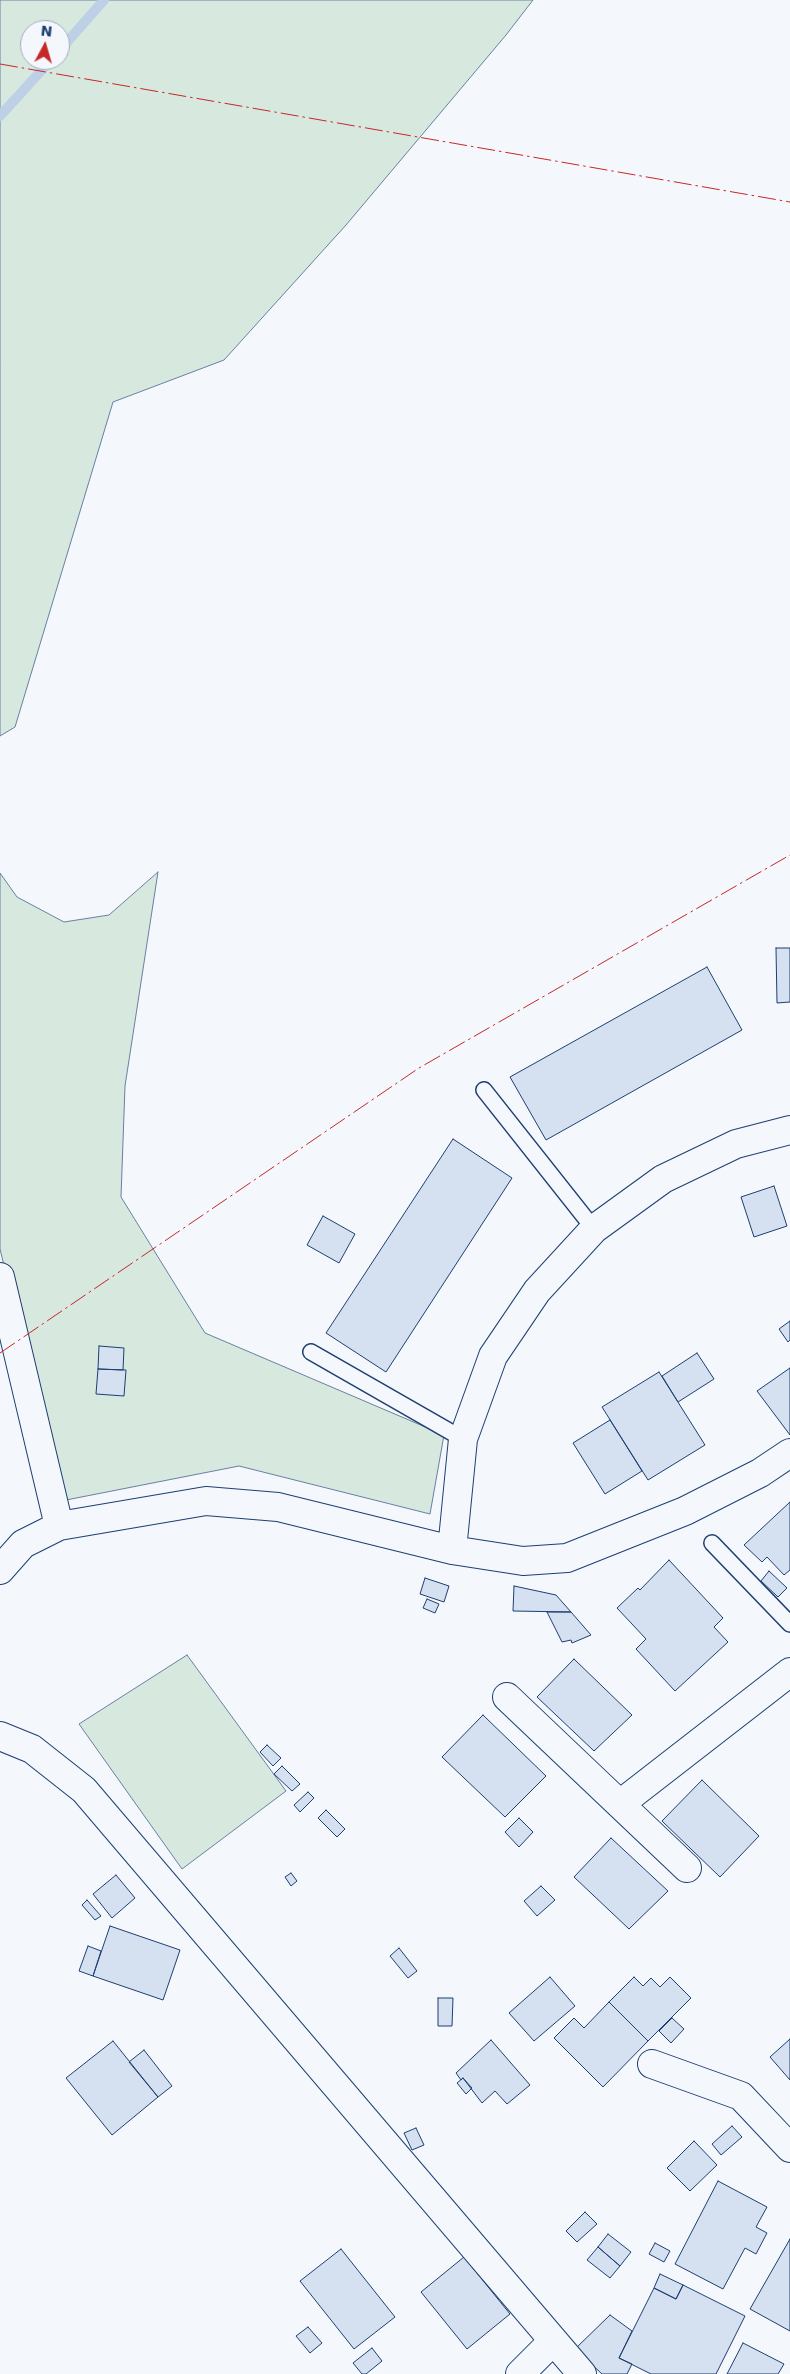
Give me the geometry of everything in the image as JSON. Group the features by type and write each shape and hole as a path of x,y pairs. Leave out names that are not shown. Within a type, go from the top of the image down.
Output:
{"street":[{"path":"452,1550 463,1439 493,1356 537,1291 594,1229 663,1179 736,1144 790,1130"},
{"path":"0,1277 59,1526"},
{"path":"0,1570 23,1544 59,1526 206,1501 278,1507 452,1550 523,1561 568,1558 685,1511 760,1473 790,1453"},
{"path":"620,1804 790,1672"},
{"path":"507,1697 687,1868"},
{"path":"0,1736 32,1749 84,1790 582,2374"},
{"path":"652,2064 741,2096 790,2148"},
{"path":"520,2374 553,2341"}],"lane":[{"path":"484,1090 594,1229"},
{"path":"311,1352 463,1439"},
{"path":"712,1543 790,1624"}],"shaded area":[{"path":"0,0 533,0 506,35 346,225 224,360 113,402 15,727 0,736"},
{"path":"158,872 125,1086 121,1197 205,1333 444,1435 430,1514 239,1466 61,1501 0,1249 0,873 17,897 64,922 109,915"},
{"path":"187,1655 286,1791 182,1869 79,1724"}],"building":[{"path":"776,948 790,948 790,1002 777,1003"},
{"path":"707,967 742,1030 546,1140 510,1077"},
{"path":"453,1139 512,1178 386,1372 326,1333"},
{"path":"774,1186 787,1226 754,1237 741,1197"},
{"path":"323,1216 355,1234 339,1263 307,1245"},
{"path":"790,1321 790,1340 788,1342 779,1329"},
{"path":"99,1346 124,1348 123,1370 98,1369"},
{"path":"697,1353 714,1379 678,1402 662,1376"},
{"path":"790,1368 790,1435 757,1391"},
{"path":"98,1369 126,1370 124,1396 96,1394"},
{"path":"659,1372 705,1445 648,1480 602,1407"},
{"path":"610,1420 642,1471 605,1494 573,1443"},
{"path":"790,1502 790,1570 784,1575 767,1557 762,1562 744,1545"},
{"path":"669,1560 723,1618 714,1627 728,1642 675,1691 636,1649 646,1639 617,1608 638,1588 640,1590"},
{"path":"769,1571 787,1588 778,1597 761,1581"},
{"path":"425,1578 449,1586 444,1602 420,1594"},
{"path":"514,1586 556,1595 571,1612 513,1611"},
{"path":"427,1599 439,1604 435,1613 423,1608"},
{"path":"547,1612 571,1612 591,1635 572,1643 571,1640 562,1642"},
{"path":"574,1659 632,1715 594,1751 537,1697"},
{"path":"483,1715 546,1776 505,1817 442,1757"},
{"path":"267,1745 281,1758 273,1766 260,1752"},
{"path":"282,1766 300,1784 292,1791 274,1774"},
{"path":"702,1780 759,1836 720,1877 662,1821"},
{"path":"308,1792 314,1798 300,1812 294,1805"},
{"path":"326,1810 345,1829 337,1837 318,1818"},
{"path":"519,1818 533,1832 519,1847 505,1832"},
{"path":"611,1838 668,1891 629,1929 574,1877"},
{"path":"291,1873 297,1881 291,1886 285,1877"},
{"path":"116,1875 135,1898 112,1918 93,1894"},
{"path":"541,1886 555,1900 537,1916 524,1901"},
{"path":"87,1900 101,1916 95,1920 82,1905"},
{"path":"110,1926 180,1950 163,2000 93,1976"},
{"path":"88,1946 101,1951 93,1976 79,1971"},
{"path":"399,1948 417,1971 408,1978 390,1956"},
{"path":"550,1977 575,2006 534,2041 509,2013"},
{"path":"634,1977 643,1986 651,1978 660,1987 670,1977 691,1998 648,2041 609,2002"},
{"path":"438,1998 453,1998 452,2026 438,2026"},
{"path":"609,2002 648,2041 603,2087 554,2038 574,2018 584,2028"},
{"path":"672,2018 684,2029 671,2043 659,2031"},
{"path":"790,2039 790,2080 770,2057"},
{"path":"491,2040 530,2085 507,2104 495,2091 482,2103 463,2078 461,2080 456,2073"},
{"path":"113,2041 158,2097 112,2135 66,2078"},
{"path":"144,2050 172,2086 158,2097 129,2062"},
{"path":"463,2078 472,2088 466,2094 457,2083"},
{"path":"732,2126 742,2137 721,2155 712,2144"},
{"path":"416,2128 424,2145 412,2150 404,2133"},
{"path":"694,2141 717,2165 690,2191 667,2168"},
{"path":"718,2181 767,2207 756,2227 767,2233 756,2254 745,2248 723,2289 675,2264"},
{"path":"585,2212 597,2224 577,2242 566,2231"},
{"path":"608,2234 631,2252 620,2266 598,2247"},
{"path":"790,2239 790,2331 750,2309"},
{"path":"655,2243 670,2251 664,2262 649,2254"},
{"path":"598,2247 620,2266 610,2278 587,2260"},
{"path":"341,2249 395,2317 354,2349 300,2281"},
{"path":"464,2257 510,2314 467,2349 421,2292"},
{"path":"660,2274 683,2285 676,2299 654,2288"},
{"path":"683,2285 745,2316 716,2374 651,2374 619,2358 654,2288 676,2299"},
{"path":"610,2315 632,2331 619,2358 632,2364 627,2374 602,2374 575,2349"},
{"path":"308,2327 322,2343 310,2353 296,2336"},
{"path":"743,2343 784,2364 778,2374 727,2374"},
{"path":"372,2348 382,2361 366,2374 362,2374 353,2363"}],"waterway":[{"path":"70,39 104,0"},
{"path":"0,116 42,70"}],"power":[{"path":"0,64 790,202"},
{"path":"0,1353 419,1068 790,855"}]}
